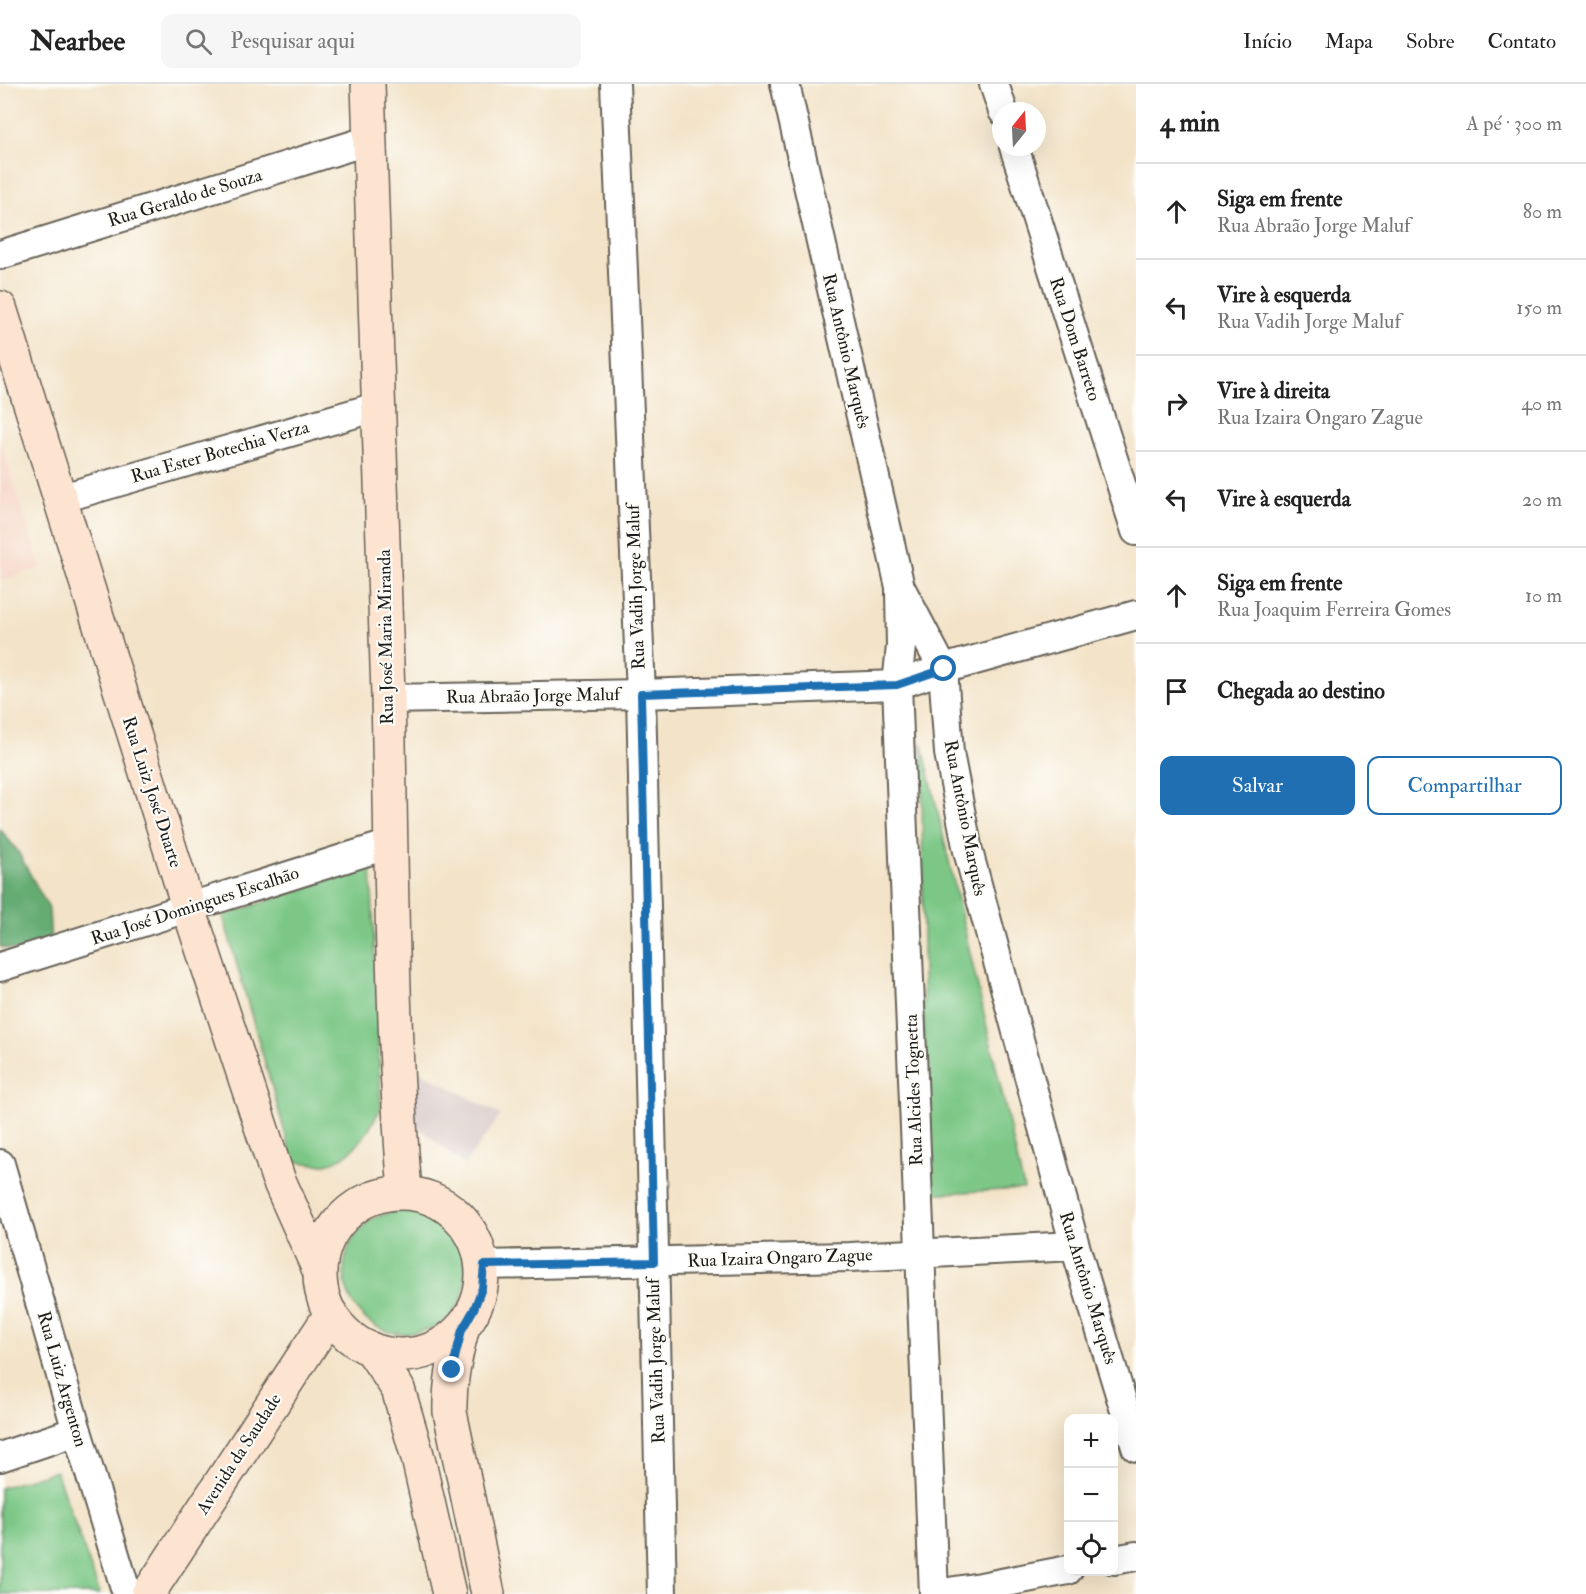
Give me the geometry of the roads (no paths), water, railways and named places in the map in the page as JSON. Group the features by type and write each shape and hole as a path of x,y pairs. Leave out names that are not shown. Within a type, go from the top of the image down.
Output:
{"main road":[{"name":"Rua José Maria Miranda","path":"368,84 380,406 399,1122 405,1191"},
{"name":"Rua Luiz José Duarte","path":"0,308 189,909 278,1178 319,1270"},
{"path":"462,1330 419,1352 395,1354 370,1349 351,1338 335,1322 320,1286 319,1270 325,1245 337,1224 356,1208 379,1198 405,1191 425,1196 445,1205 461,1216 474,1239 484,1265 482,1288 474,1309 462,1330 452,1370 450,1412 488,1594"},
{"name":"Avenida da Saudade","path":"148,1594 331,1314"},
{"path":"370,1349 398,1389 418,1458 449,1594"}],"street":[{"name":"Rua Vadih Jorge Maluf","path":"615,84 641,694 662,1594"},
{"name":"Rua Antônio Marquês","path":"784,84 900,587 944,669 950,753 968,851 1075,1246 1136,1447"},
{"path":"994,84 1000,102"},
{"name":"Rua Geraldo de Souza","path":"0,255 370,140"},
{"name":"Rua Dom Barreto","path":"1017,156 1136,531"},
{"name":"Rua Ester Botechia Verza","path":"59,499 380,406"},
{"name":"Rua Alcides Tognetta","path":"900,587 901,646 897,685 935,1594"},
{"name":"Rua Abraão Jorge Maluf","path":"388,699 641,694 897,685 944,669 1136,615"},
{"name":"Rua José Domingues Escalhão","path":"0,968 390,844"},
{"name":"Rua Luiz Argenton","path":"0,1164 127,1594"},
{"name":"Rua Izaira Ongaro Zague","path":"484,1265 850,1257 1075,1246"},
{"path":"0,1457 77,1431"},
{"path":"1118,1559 1136,1556"},
{"path":"935,1594 982,1591 1064,1571"}]}
